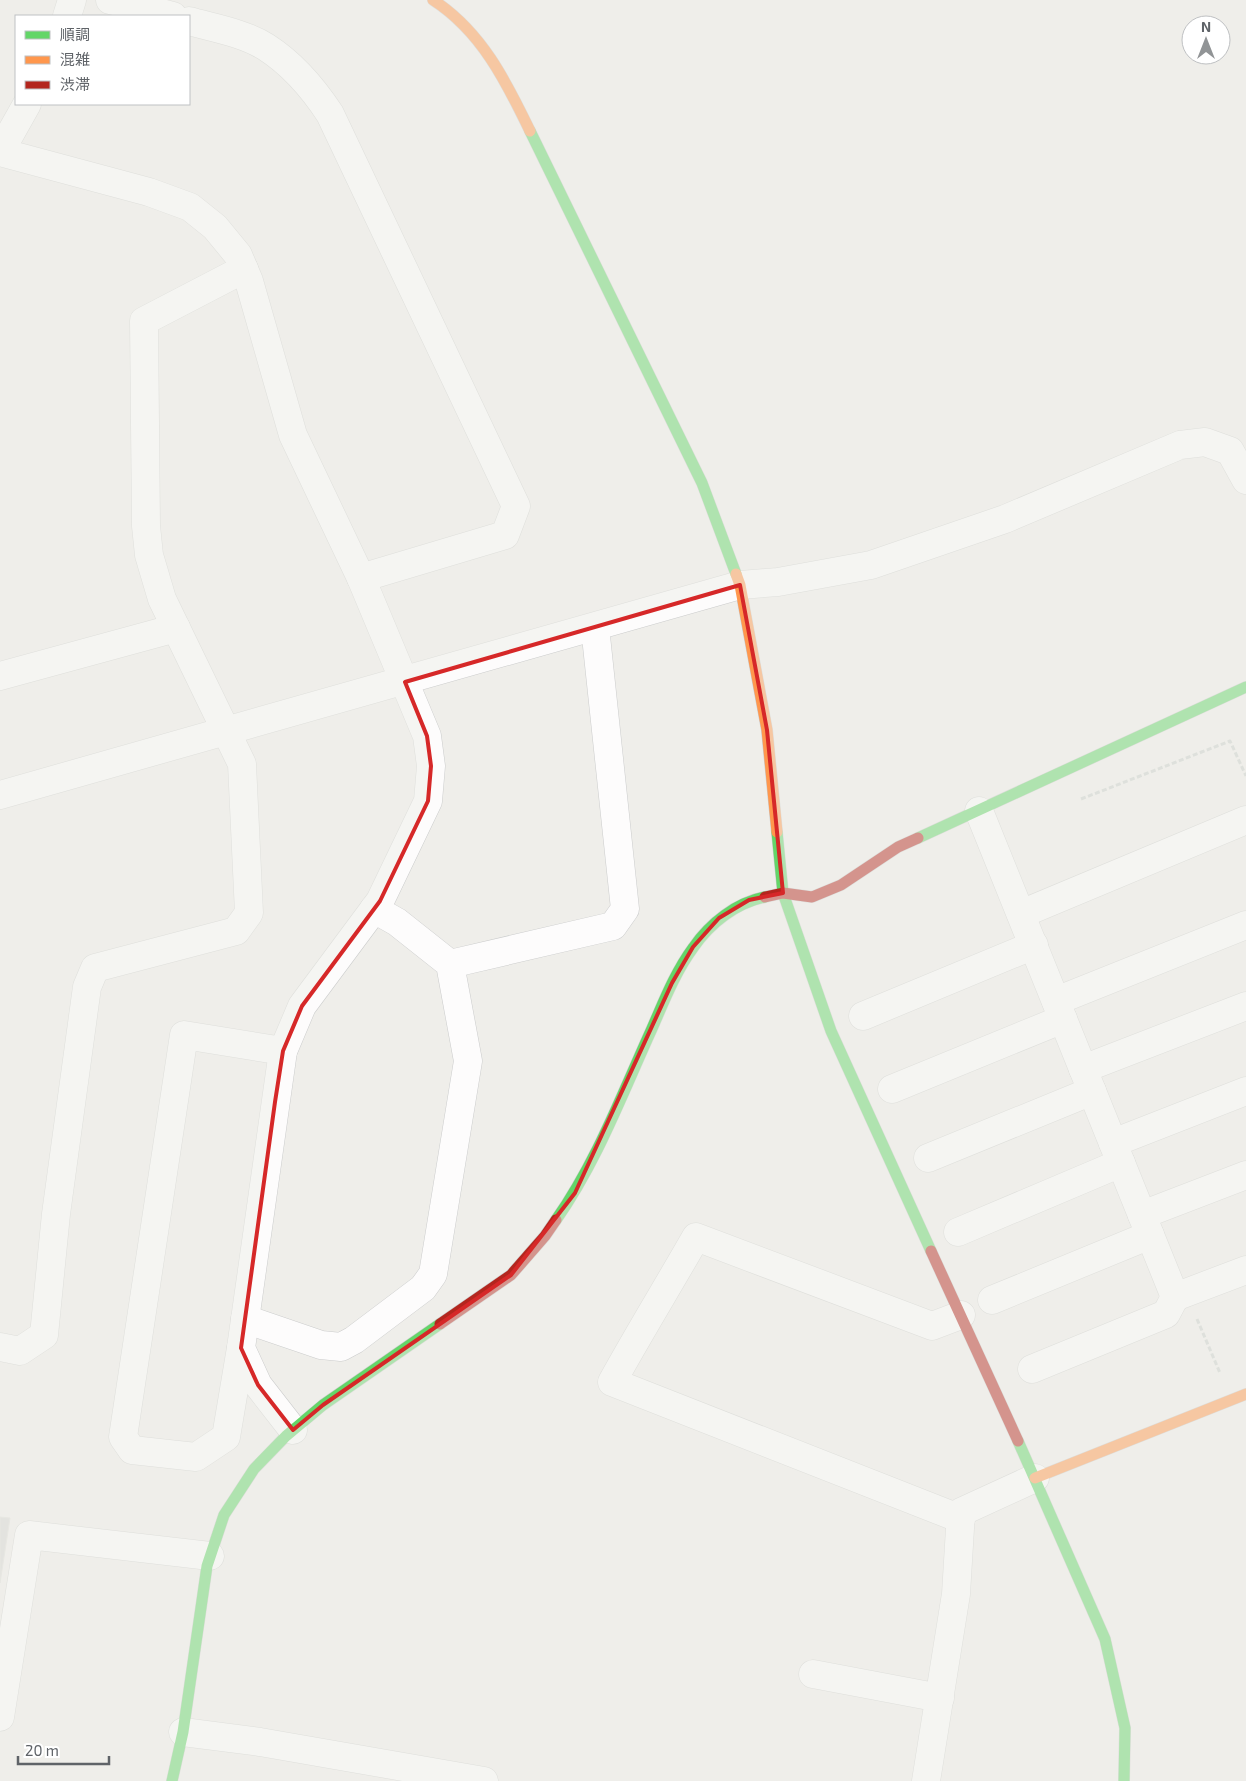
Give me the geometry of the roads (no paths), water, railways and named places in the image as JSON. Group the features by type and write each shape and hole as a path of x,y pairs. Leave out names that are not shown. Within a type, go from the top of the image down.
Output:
{"street":[{"path":"66,15 72,0"},
{"path":"110,0 169,15"},
{"path":"447,3 478,39 506,82 702,483 740,586 768,730 783,893 831,1031 1035,1478 1106,1639 1125,1728 1124,1781"},
{"path":"190,21 244,37 265,46 294,68 313,88 330,114 516,506 505,535 361,578"},
{"path":"25,105 0,152 149,192 190,207 214,226 238,255 249,281 293,435 361,578 405,682 427,736 431,766 428,801 380,901 302,1006 284,1051 226,1438 196,1457 132,1450 123,1437 184,1035 284,1051"},
{"path":"0,1347 20,1351 44,1335 56,1214 76,1066 87,987 95,968 236,931 249,913 242,764 162,599 148,554 146,526 144,321 244,269"},
{"path":"0,795 740,586 778,582 871,565 1005,519 1180,445 1205,442 1230,451 1246,480"},
{"path":"0,676 176,628"},
{"path":"450,964 613,926 625,909 595,628"},
{"path":"172,1781 183,1732 207,1566 224,1515 254,1469 293,1430 323,1404 511,1276 545,1236 575,1193 594,1158 672,983 693,947 719,918 749,900 783,893 812,897 841,885 898,847 1246,687"},
{"path":"979,811 1146,1225 1181,1295"},
{"path":"1021,914 1246,820"},
{"path":"245,1319 321,1345 341,1347 354,1340 423,1288 433,1274 468,1061 450,964 397,922 374,909"},
{"path":"892,1089 1246,925"},
{"path":"864,1016 1034,945"},
{"path":"928,1158 1246,1006"},
{"path":"958,1232 1246,1091"},
{"path":"992,1300 1246,1175"},
{"path":"961,1315 932,1326 696,1238 612,1382 961,1519"},
{"path":"1032,1369 1166,1314 1181,1295 1246,1270"},
{"path":"241,1348 258,1385 293,1430"},
{"path":"926,1781 956,1594 961,1512 1035,1478 1246,1394"},
{"path":"0,1717 29,1535 210,1556"},
{"path":"813,1674 940,1698"},
{"path":"183,1732 260,1742 484,1781"}]}
